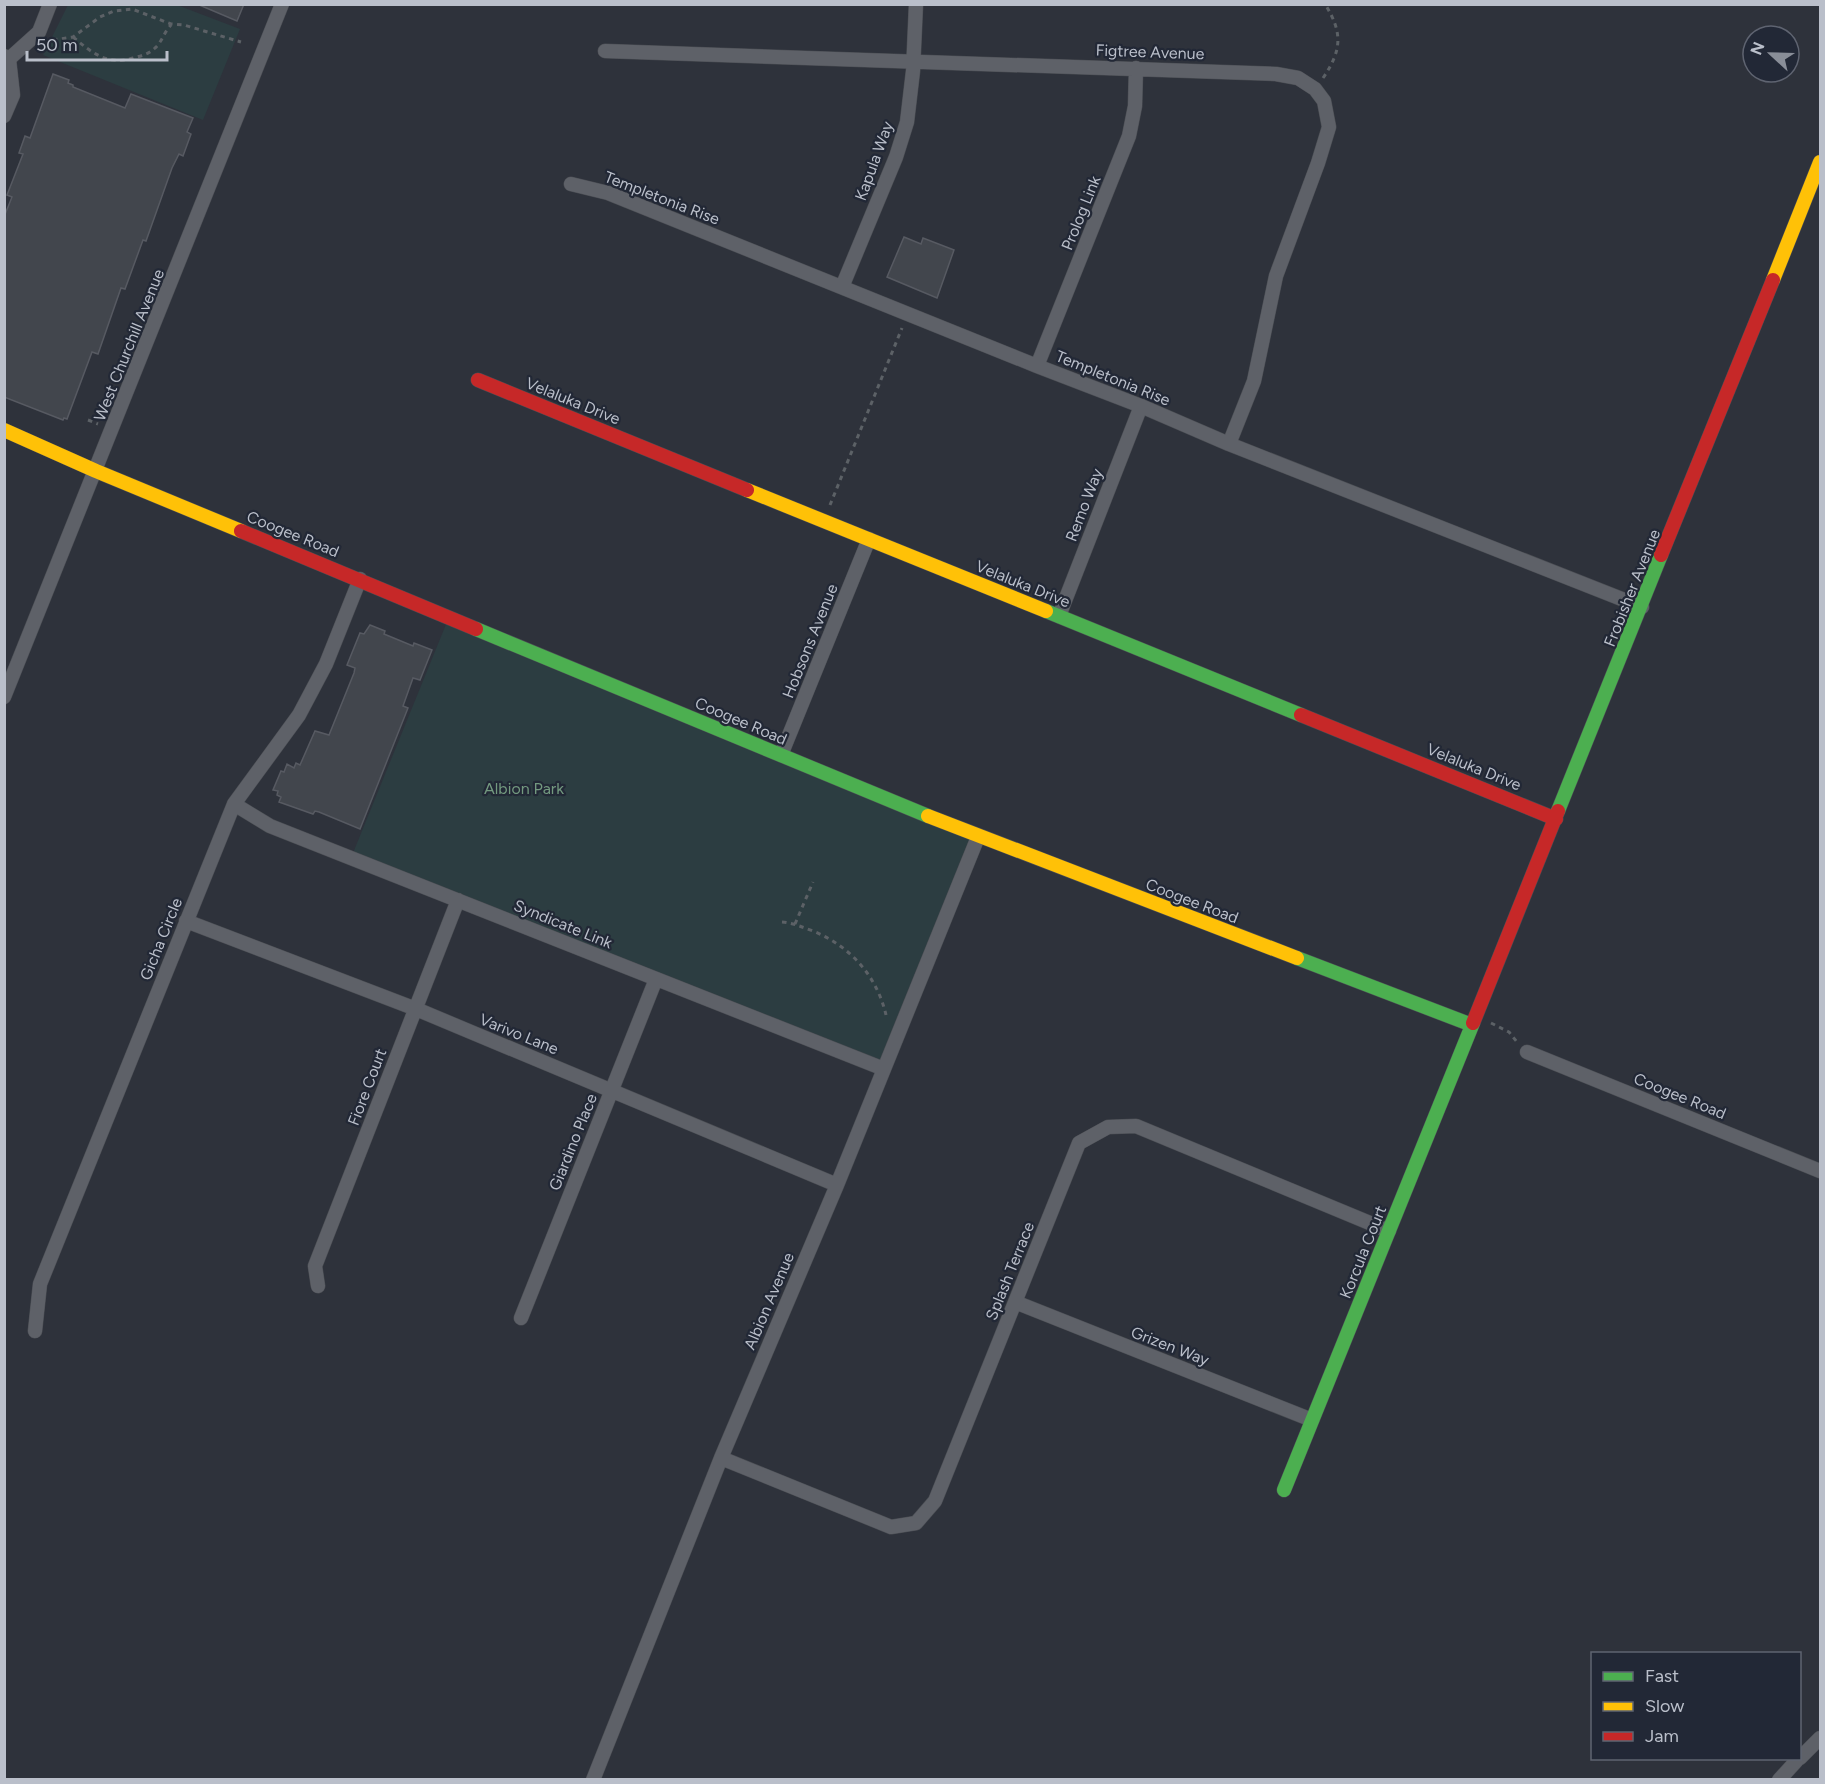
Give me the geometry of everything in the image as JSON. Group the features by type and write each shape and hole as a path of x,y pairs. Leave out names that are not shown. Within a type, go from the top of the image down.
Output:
{"street":[{"path":"4,116 13,95 7,58 39,32 50,4"},
{"name":"West Churchill Avenue","path":"4,697 282,4"},
{"name":"Kapula Way","path":"843,287 902,139 909,107 914,61 916,4"},
{"name":"Figtree Avenue","path":"604,51 1287,75 1307,82 1315,89"},
{"name":"Prolog Link","path":"1036,366 1129,136 1135,106 1136,68"},
{"path":"1229,444 1254,381 1276,276 1329,127 1324,101 1315,89"},
{"name":"Frobisher Avenue","path":"1474,1021 1821,162"},
{"name":"Templetonia Rise","path":"571,184 608,193 1036,366 1141,406 1229,444 1642,607"},
{"name":"Velaluka Drive","path":"478,380 1556,819"},
{"name":"Remo Way","path":"1059,616 1141,406"},
{"name":"Coogee Road","path":"4,430 96,471 978,837 1474,1021"},
{"name":"Hobsons Avenue","path":"781,755 869,539"},
{"name":"Gicha Circle","path":"35,1330 39,1284 234,804 299,715 326,664 360,579"},
{"name":"Syndicate Link","path":"234,804 270,826 884,1069"},
{"name":"Albion Avenue","path":"593,1779 721,1458 837,1185 978,837"},
{"name":"Fiore Court","path":"318,1286 315,1266 458,900"},
{"name":"Varivo Lane","path":"186,921 416,1009 837,1185"},
{"name":"Giardino Place","path":"521,1318 656,979"},
{"name":"Korcula Court","path":"1284,1490 1474,1021"},
{"name":"Coogee Road","path":"1527,1052 1821,1171"},
{"name":"Splash Terrace","path":"721,1458 891,1527 916,1523 935,1501 1079,1143 1108,1127 1136,1126 1389,1231"},
{"name":"Grizen Way","path":"1015,1302 1312,1420"},
{"path":"1801,1756 1821,1738"},
{"path":"1779,1779 1797,1760"}],"path":[{"path":"1315,89 1331,66 1338,44 1337,26 1325,4"},
{"path":"45,41 74,37 114,11 132,9 171,24 184,25 241,42"},
{"path":"74,37 96,56 122,62 150,52 157,47 171,24"},
{"path":"824,521 908,313"},
{"path":"795,924 813,882"},
{"path":"782,922 795,924 831,939 857,959 868,972 877,989 886,1015"},
{"path":"1474,1021 1509,1032 1527,1052"}],"green space":[{"path":"68,5 177,5 240,29 203,120 43,55"},
{"name":"Albion Park","path":"449,617 978,837 884,1069 351,858"}],"building":[{"path":"197,4 244,4 237,21"},
{"path":"53,74 69,80 68,83 73,87 125,108 131,94 193,118 187,132 191,134 183,156 179,154 172,168 146,241 143,240 125,289 121,288 98,354 92,352 67,419 63,420 4,397 4,217 12,197 7,195 23,154 19,153 25,136 30,138"},
{"path":"904,237 921,244 923,238 954,250 937,298 887,277"},
{"path":"370,625 385,631 384,634 413,646 414,643 432,650 420,680 413,678 403,706 408,708 360,829 319,812 315,811 313,814 279,802 281,797 277,795 278,791 273,790 281,771 284,772 287,764 294,768 296,763 300,765 315,731 329,735 354,673 355,668 347,665 360,633 364,634"}],"traffic: fast":[{"path":"1558,811 1661,555"},
{"path":"1046,611 1301,715"},
{"path":"476,629 928,816"},
{"path":"1297,958 1472,1025"},
{"path":"1284,1490 1473,1023"}],"traffic: slow":[{"path":"1773,280 1820,162"},
{"path":"4,430 241,531"},
{"path":"747,490 1046,611"},
{"path":"928,816 1297,958"}],"traffic: jam":[{"path":"1661,555 1773,280"},
{"path":"478,380 747,490"},
{"path":"241,531 476,629"},
{"path":"1301,715 1556,819"},
{"path":"1473,1023 1558,811"}]}
